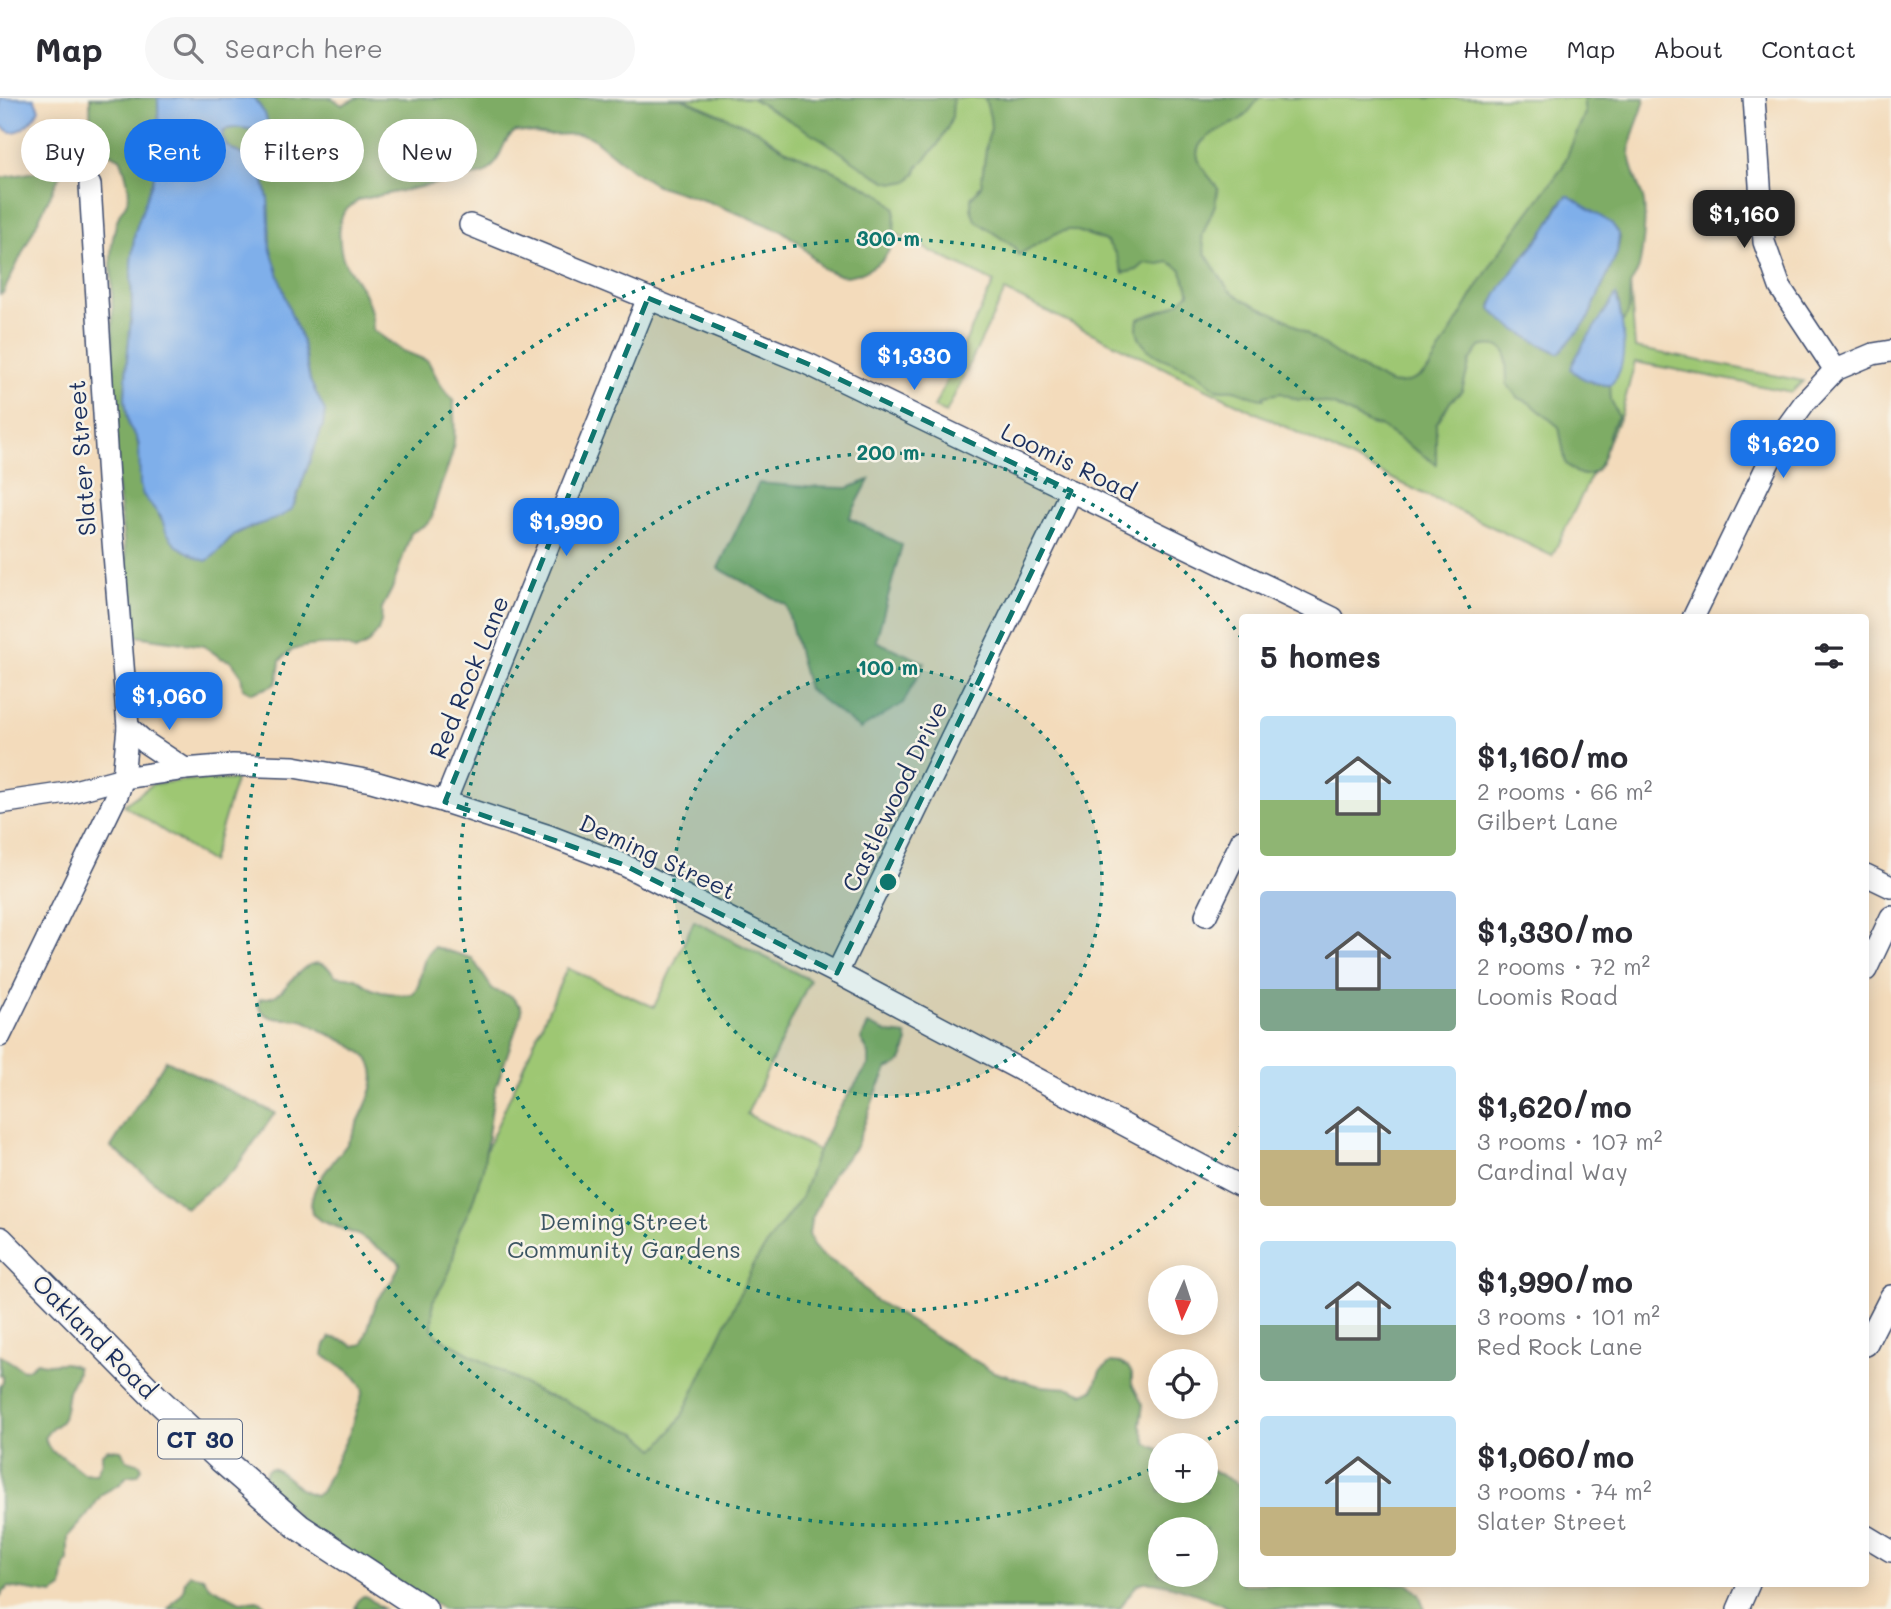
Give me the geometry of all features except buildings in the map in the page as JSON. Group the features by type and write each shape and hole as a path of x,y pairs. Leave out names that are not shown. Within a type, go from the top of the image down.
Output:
{"main road":[{"name":"Oakland Road","path":"0,1240 155,1397 278,1509 299,1527 424,1609"}],"street":[{"path":"1754,98 1764,242 1780,287 1835,370"},
{"name":"Slater Street","path":"0,1036 123,778 128,727 108,479 90,185"},
{"name":"Loomis Road","path":"470,225 808,364 1325,614"},
{"name":"Red Rock Lane","path":"445,802 648,298"},
{"path":"1695,614 1784,431 1805,402 1835,370 1873,354 1891,351"},
{"name":"Castlewood Drive","path":"837,973 1071,491"},
{"path":"128,727 146,743 185,769"},
{"name":"Deming Street","path":"0,803 67,793 123,778 233,765 294,767 371,781 445,802 550,836 622,864 837,973 1239,1186"},
{"path":"1206,915 1239,846"},
{"path":"1869,876 1891,887"},
{"path":"1869,964 1891,917"},
{"path":"1869,1339 1891,1296"},
{"path":"1869,1538 1891,1551"},
{"path":"1738,1609 1748,1587"}],"highlighted area":[{"path":"648,298 808,364 1071,491 837,973 622,864 445,802"}],"green space":[{"path":"90,98 158,98 159,119 124,119 124,169 120,158 110,154 110,119 90,119"},
{"path":"254,98 332,98 342,105 356,98 682,98 756,130 782,148 883,196 895,208 894,237 883,260 864,272 839,275 823,269 799,243 782,231 709,202 656,185 632,170 591,137 580,134 548,135 516,131 506,141 490,169 477,175 477,119 378,119 378,182 445,182 358,200 342,216 340,246 346,265 366,298 373,330 401,350 428,361 442,387 454,400 455,433 452,454 432,518 411,533 392,589 382,608 378,631 367,645 355,651 334,645 316,645 293,650 280,661 275,684 252,693 243,688 241,675 231,661 221,658 204,646 129,635 127,566 114,436 111,258 116,225 129,190 127,182 152,182 135,232 131,263 132,309 125,399 129,426 137,438 140,458 157,512 176,545 198,558 224,546 236,534 288,512 296,502 325,412 310,381 302,340 290,312 270,247 268,199 264,182 364,182 364,119 255,119 262,109"},
{"path":"599,98 1616,98 1635,348 1803,381 1792,392 1635,362 1621,415 1552,556 1005,291 946,413 934,407 994,282 845,209"},
{"path":"751,98 953,98 952,117 937,146 908,181 897,183 888,182 871,173 823,140"},
{"path":"985,98 1259,98 1241,119 1211,135 1199,146 1199,161 1218,189 1215,205 1202,236 1205,253 1228,289 1244,300 1286,319 1347,361 1395,384 1411,381 1429,369 1496,257 1562,168 1585,113 1583,98 1645,98 1630,147 1630,162 1643,196 1645,217 1640,260 1630,286 1629,310 1622,322 1618,298 1615,296 1573,362 1575,373 1598,385 1610,385 1611,400 1618,416 1602,460 1594,472 1587,475 1578,473 1566,464 1559,427 1530,403 1517,397 1507,384 1506,353 1494,346 1480,347 1470,361 1462,391 1451,401 1436,424 1436,464 1380,426 1370,424 1336,406 1298,400 1281,393 1264,396 1264,399 1233,390 1219,390 1196,372 1154,354 1139,338 1138,319 1172,306 1189,293 1181,269 1169,262 1145,263 1137,270 1123,273 1116,254 1107,242 1074,230 1057,233 1018,255 1014,247 975,220 971,198 981,186 991,128","holes":["1569,196 1612,225 1620,237 1617,253 1587,321 1558,353 1543,346 1491,310 1491,305 1516,266 1547,228 1560,203"]},
{"path":"240,127 240,154 226,144 227,129"},
{"path":"21,174 21,182 57,182 3,293 0,294 0,178"},
{"path":"869,480 849,518 902,545 876,641 925,663 903,703 860,729 808,689 786,605 718,568 759,483 848,488"},
{"path":"188,780 236,780 211,862 124,805 153,784"},
{"name":"Deming Street Community Gardens","path":"694,921 810,980 747,1114 835,1159 624,1609 323,1518 567,968 654,1007"},
{"path":"434,947 472,958 493,990 511,996 522,1012 494,1093 483,1169 471,1207 459,1230 451,1268 433,1301 432,1328 437,1336 544,1395 564,1400 594,1417 637,1433 655,1449 681,1418 755,1262 801,1198 816,1156 837,1112 869,1064 869,1054 861,1039 870,1025 889,1033 906,1035 908,1042 903,1058 896,1066 887,1069 856,1147 832,1175 811,1221 809,1234 819,1253 847,1271 873,1299 994,1372 1040,1386 1070,1388 1084,1394 1093,1390 1100,1371 1111,1362 1128,1367 1132,1373 1132,1384 1143,1405 1140,1425 1148,1444 1148,1503 1218,1503 1218,1473 1239,1484 1239,1587 1411,1587 1419,1594 1425,1609 1231,1609 1174,1587 1218,1587 1218,1517 1148,1517 1148,1582 1135,1587 1120,1609 443,1609 305,1525 264,1480 266,1472 274,1469 302,1490 316,1495 321,1492 349,1434 363,1391 352,1374 323,1355 325,1345 330,1337 353,1346 363,1344 377,1300 393,1279 400,1264 358,1235 321,1221 312,1214 311,1204 317,1185 349,1141 367,1102 374,1075 372,1065 356,1048 308,1022 273,1018 258,1005 260,999 276,995 310,964 326,966 336,976 356,978 381,992 403,995 413,994 417,989 428,953"},
{"path":"166,1060 275,1113 234,1170 186,1208 111,1147"},
{"path":"0,1355 23,1370 37,1362 67,1363 77,1367 62,1420 46,1436 51,1451 83,1473 96,1474 102,1462 102,1453 108,1449 121,1450 127,1460 140,1464 142,1468 138,1475 127,1476 120,1484 102,1494 68,1537 68,1561 65,1564 62,1588 53,1594 8,1587 0,1596 0,1387 3,1376 0,1375"},
{"path":"189,1574 203,1577 209,1586 240,1602 257,1600 269,1609 168,1609 183,1592"},
{"path":"363,1596 383,1609 355,1609 358,1600"}],"water":[{"path":"0,98 34,98 39,109 32,119 21,119 21,129 11,132 0,125"},
{"path":"158,98 254,98 267,119 240,119 240,128 226,129 226,119 159,119"},
{"path":"226,144 240,154 240,182 264,182 268,199 270,247 290,312 302,340 310,381 325,412 323,425 292,509 286,514 235,534 206,561 176,545 166,531 161,517 143,495 140,485 139,446 129,426 125,399 132,309 131,263 135,232 152,182 226,182"},
{"path":"1567,196 1612,224 1619,234 1617,253 1587,321 1559,353 1511,327 1491,308 1501,287 1546,229"},
{"path":"1616,295 1624,342 1621,367 1610,385 1599,384 1571,369 1584,343"}]}
